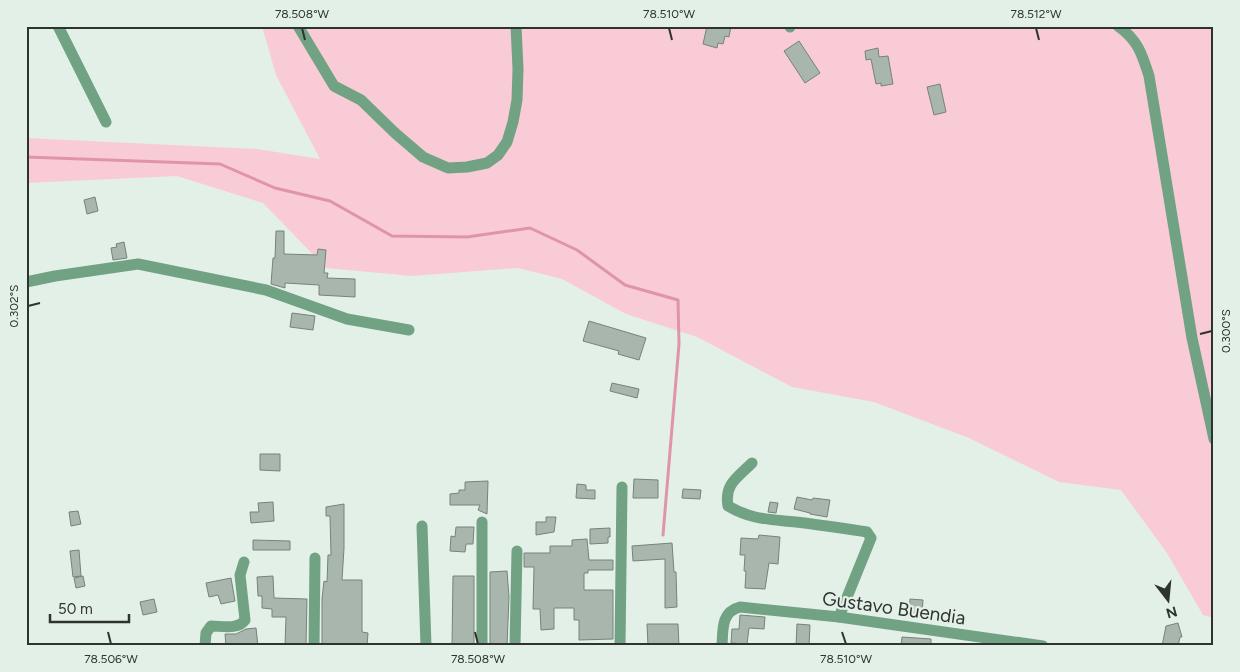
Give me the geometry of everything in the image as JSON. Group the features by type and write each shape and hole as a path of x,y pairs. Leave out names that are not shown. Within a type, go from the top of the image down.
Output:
{"street":[{"path":"58,26 106,122"},
{"path":"298,26 334,86 361,100 394,134 423,156 448,168 487,163 498,155 507,142 517,100 516,26"},
{"path":"1118,26 1130,34 1140,50 1149,76 1192,338 1214,439"},
{"path":"26,282 138,264 220,279 266,290 347,319 409,330"},
{"path":"752,463 728,487 726,498 728,506 738,512 761,519 866,532 871,538 839,617"},
{"path":"620,646 622,487"},
{"path":"482,522 482,646"},
{"path":"422,526 426,646"},
{"path":"515,646 517,551"},
{"path":"314,646 315,558"},
{"path":"205,646 206,633 211,626 236,626 242,624 245,620 240,575 244,562"},
{"name":"Gustavo Buendia","path":"722,646 724,622 730,611 740,607 839,617 1043,646"}],"shaded area":[{"path":"262,26 1214,26 1214,618 1203,615 1167,553 1121,490 1059,482 969,438 874,402 792,387 697,337 626,314 562,279 518,268 412,276 326,268 263,203 177,176 26,183 26,138 257,149 320,159 276,75"}],"building":[{"path":"707,26 731,26 729,37 725,36 723,44 718,43 717,48 703,44"},
{"path":"799,41 820,73 805,83 784,51"},
{"path":"878,48 879,57 888,56 893,84 881,86 881,83 876,84 871,59 866,60 865,51"},
{"path":"940,84 946,112 934,115 927,87"},
{"path":"95,197 98,211 87,214 84,200"},
{"path":"276,231 284,231 284,254 317,255 318,249 326,250 324,273 328,273 327,278 355,279 355,297 319,295 319,285 285,283 285,288 271,284 273,258 275,258"},
{"path":"124,242 127,258 113,260 111,248 117,247 116,244"},
{"path":"292,313 315,316 313,330 290,327"},
{"path":"589,321 646,338 639,360 618,354 619,351 583,341"},
{"path":"612,383 639,389 637,398 610,391"},
{"path":"260,454 280,454 280,471 260,470"},
{"path":"634,479 658,480 658,498 633,498"},
{"path":"488,481 487,514 478,510 480,505 450,505 450,494 459,493 459,490 465,490 465,482"},
{"path":"577,484 586,485 586,490 595,490 595,499 576,498"},
{"path":"683,489 701,490 700,499 682,498"},
{"path":"797,497 812,500 813,498 830,500 827,517 794,509"},
{"path":"273,502 274,521 251,523 250,512 259,512 258,503"},
{"path":"770,502 778,503 776,513 768,512"},
{"path":"344,504 342,580 362,580 362,632 368,633 367,646 322,646 322,599 324,581 327,582 328,555 331,555 330,516 326,516 326,507"},
{"path":"78,511 81,524 71,526 69,512"},
{"path":"546,517 556,517 554,532 536,535 536,522 546,522"},
{"path":"456,527 474,527 473,544 466,544 465,552 450,551 451,536 455,537"},
{"path":"610,528 608,543 590,544 590,529"},
{"path":"759,535 780,537 778,564 769,563 765,589 745,588 745,555 740,555 741,538 758,539"},
{"path":"587,539 589,560 613,560 613,570 588,570 588,573 584,573 584,590 613,590 613,639 579,640 579,620 574,620 574,608 554,608 554,629 541,630 540,609 533,609 534,567 524,567 524,553 550,553 550,546 572,546 572,540"},
{"path":"253,540 290,541 290,550 253,550"},
{"path":"672,543 674,572 676,572 677,607 665,608 665,559 633,561 632,546"},
{"path":"79,550 81,576 73,577 70,551"},
{"path":"507,571 509,597 507,646 490,646 490,572"},
{"path":"83,576 85,586 76,588 74,578"},
{"path":"273,576 274,598 307,599 306,646 285,646 286,617 272,617 272,609 262,608 262,596 258,596 257,577"},
{"path":"453,576 474,576 474,645 452,646"},
{"path":"231,578 235,601 221,604 218,595 209,597 206,583"},
{"path":"154,599 157,612 143,615 140,602"},
{"path":"910,599 923,600 922,614 909,612"},
{"path":"740,615 765,617 764,629 749,628 747,644 731,643 732,629 739,629"},
{"path":"1178,623 1182,637 1180,637 1178,646 1162,646 1166,626"},
{"path":"647,624 678,624 679,646 648,646"},
{"path":"797,624 810,625 809,646 796,646"},
{"path":"256,628 258,646 226,646 225,634 236,634 246,629"},
{"path":"902,637 931,639 931,646 901,646"}],"waterway":[{"path":"26,157 220,164 275,188 330,201 392,236 467,237 530,228 577,250 625,285 678,300 679,344 663,535"}]}
